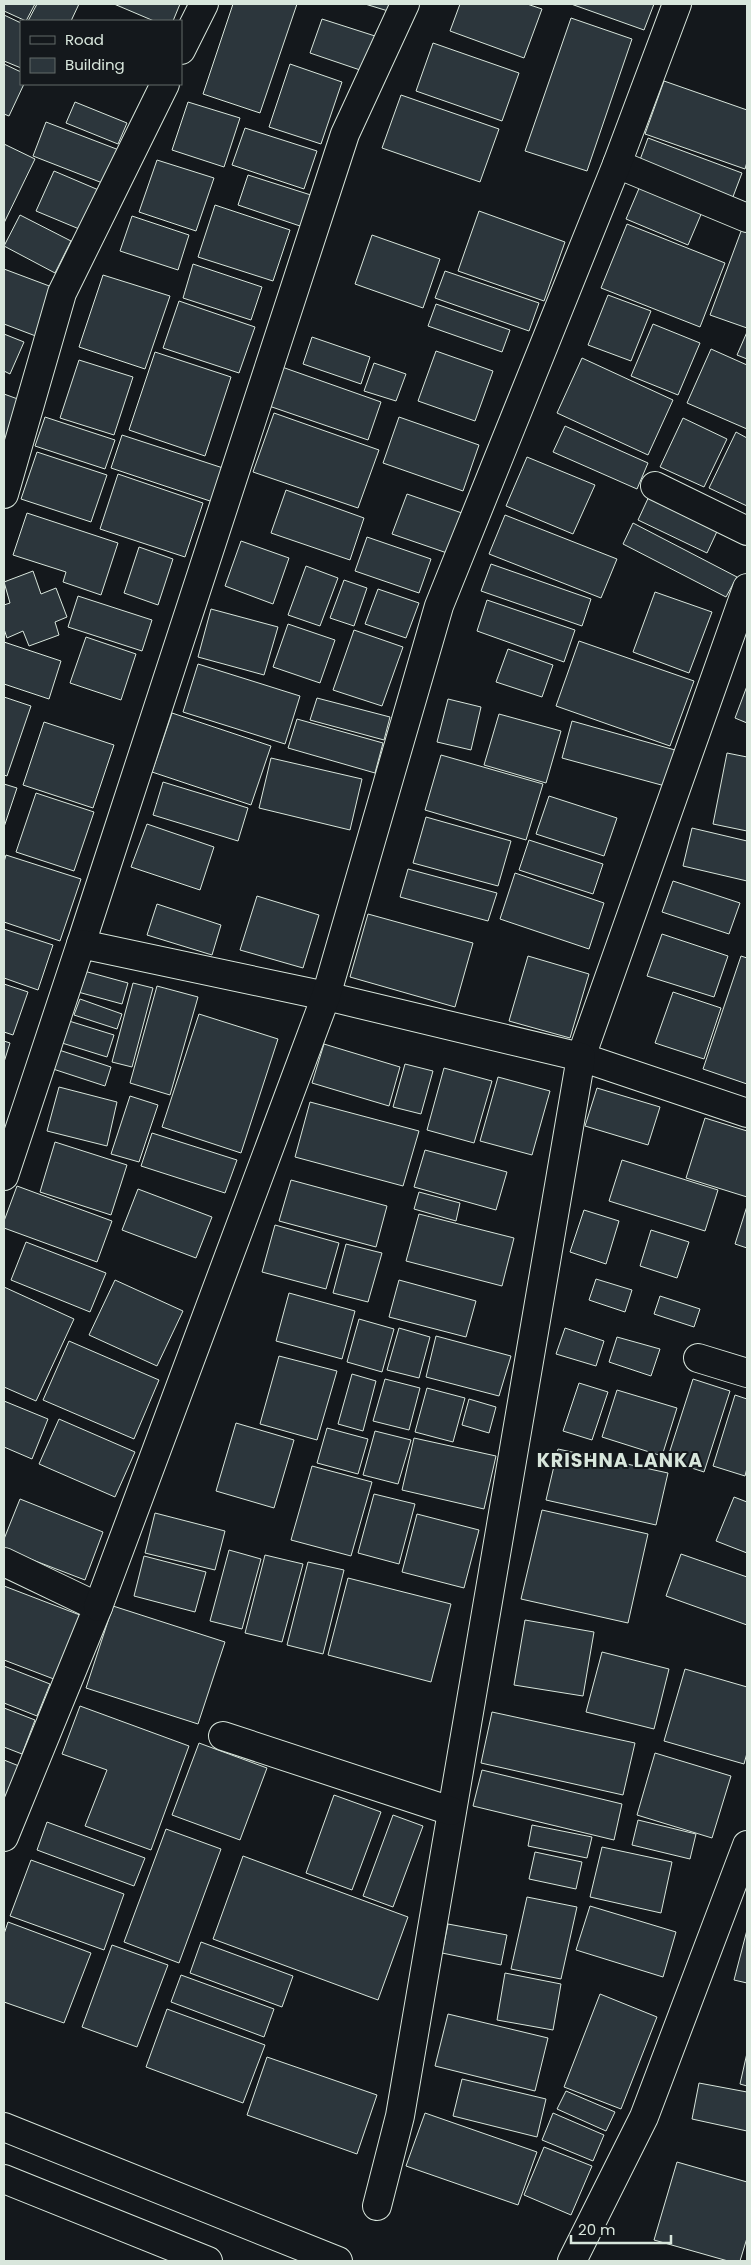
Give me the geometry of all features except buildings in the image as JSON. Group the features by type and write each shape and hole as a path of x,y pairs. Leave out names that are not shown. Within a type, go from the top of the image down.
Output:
{"main road":[{"path":"182,48 204,4"},
{"path":"4,1176 345,134 405,4"},
{"path":"4,1837 98,1607 326,996 439,606 618,164 677,4"},
{"path":"4,494 62,293 165,85"},
{"path":"618,164 747,218"},
{"path":"655,486 747,531"},
{"path":"377,2206 400,2116 581,1057 747,588"},
{"path":"81,944 326,996 581,1057 747,1113"},
{"path":"698,1358 747,1373"},
{"path":"4,1562 98,1607"},
{"path":"223,1736 451,1811"},
{"path":"572,2261 644,2116 747,1845"},
{"path":"4,2127 338,2261"},
{"path":"4,2179 208,2261"}],"district":[{"name":"KRISHNA LANKA","path":"620,1460"}]}
